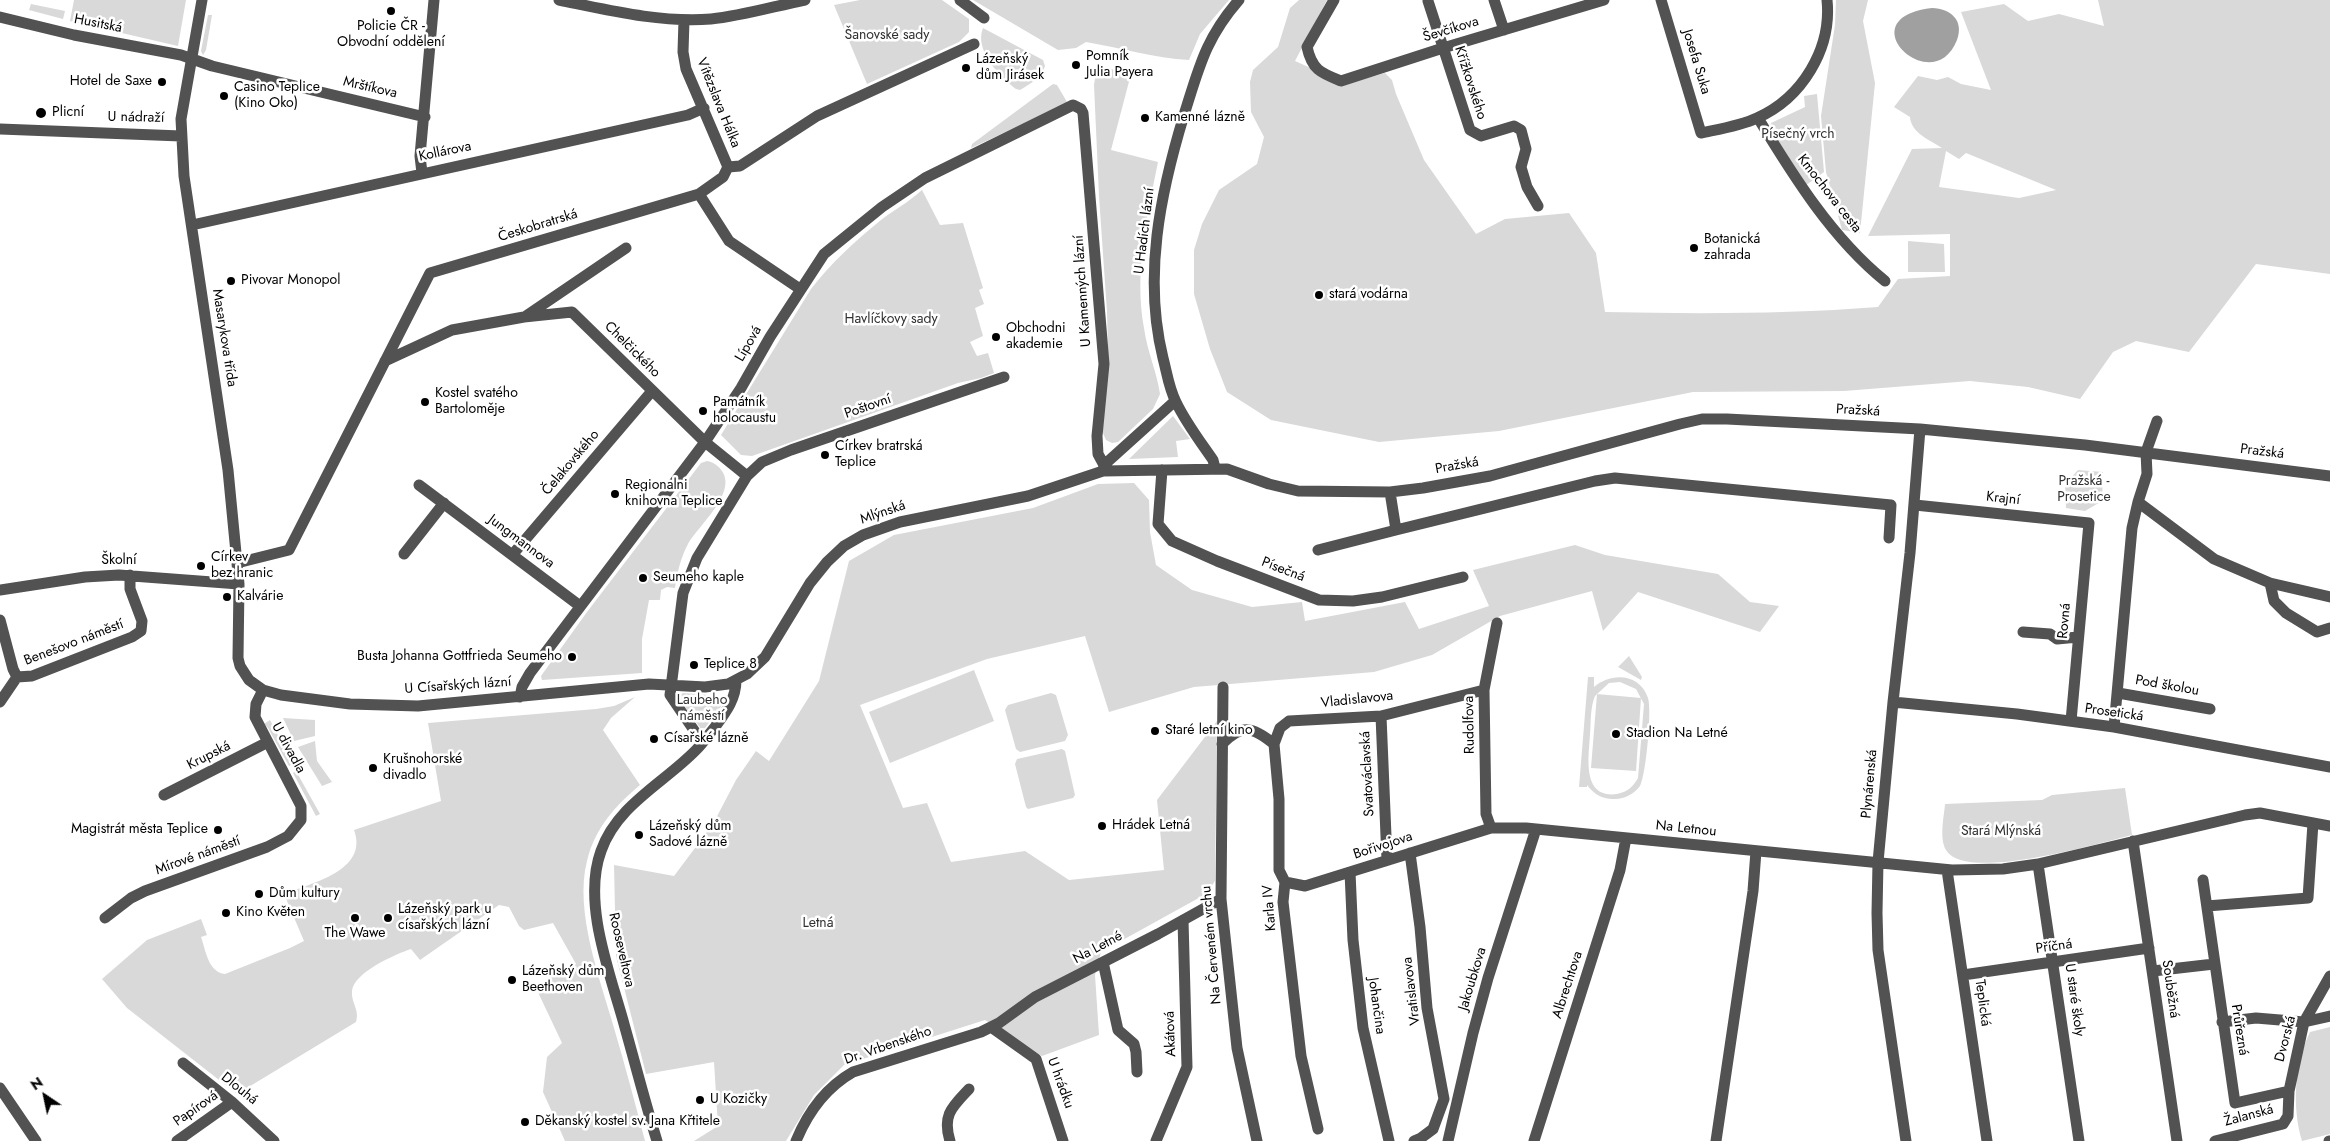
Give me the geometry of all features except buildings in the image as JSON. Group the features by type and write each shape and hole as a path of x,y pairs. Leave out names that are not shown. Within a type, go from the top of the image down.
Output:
{"street":[{"name":"Masarykova třída","path":"202,0 182,109 181,136 228,470 239,584 237,647 240,666 249,680"},
{"path":"422,173 420,156 434,0"},
{"path":"559,0 604,9 684,20 713,18 805,0"},
{"path":"960,0 984,18"},
{"name":"U Hadích lázní","path":"1215,468 1213,460 1175,401 1159,342 1154,303 1154,260 1160,213 1179,135 1202,58 1220,21 1239,0"},
{"name":"Ševčíkova","path":"1334,0 1306,47 1310,62 1322,73 1341,81 1443,48 1604,0"},
{"path":"1494,0 1504,30"},
{"name":"Josefa Suka","path":"1661,0 1701,133 1758,118"},
{"path":"1758,118 1780,104 1809,76 1823,45 1829,16 1827,0"},
{"name":"Křížkovského","path":"1428,1 1470,130 1481,136 1514,126 1521,130 1526,149 1521,167 1527,187 1538,206"},
{"name":"Husitská","path":"0,17 74,35 192,58"},
{"name":"Vítězslava Hálka","path":"684,20 684,62 728,166"},
{"path":"728,166 740,166 817,116 974,44"},
{"name":"Mrštíkova","path":"192,58 212,66 425,117"},
{"name":"Lípová","path":"520,697 527,678 705,442 824,254 882,207 926,178 1068,106 1077,106 1083,114"},
{"name":"Kollárova","path":"192,224 688,115 704,108"},
{"name":"U Kamenných lázní","path":"1083,114 1104,364 1097,436 1098,454 1103,468"},
{"name":"Kmochova cesta","path":"1758,118 1805,192 1836,232 1864,264 1885,281"},
{"name":"U nádraží","path":"0,129 181,136"},
{"name":"Českobratrská","path":"237,563 290,550 430,274 699,194 723,178 728,166"},
{"path":"699,194 730,241 800,290"},
{"name":"Chelčického","path":"524,317 626,248"},
{"name":"Chelčického","path":"385,361 445,331 524,317 572,312 705,442"},
{"name":"Poštovní","path":"672,684 677,633 689,575 697,558 747,476 762,462 784,452 1004,377"},
{"name":"Čelakovského","path":"514,554 652,391"},
{"path":"1103,468 1175,401"},
{"name":"Pražská","path":"1103,468 1162,470 1227,469 1269,484 1298,491 1390,492 1490,476 1702,419 1727,418 1920,429 2146,452 2330,476"},
{"path":"2114,727 2132,528 2147,474 2146,452 2157,421"},
{"name":"Plynárenská","path":"1906,1141 1878,950 1878,862 1893,702 1915,505 1920,429"},
{"path":"705,442 747,476"},
{"name":"Mlýnská","path":"736,680 747,674 765,658 810,583 827,562 844,546 864,535 920,517 1028,496 1103,468"},
{"name":"Písečná","path":"1162,470 1158,524 1172,541 1217,561 1319,600 1353,601 1382,597 1463,577"},
{"path":"1318,550 1595,481 1615,478 1891,505 1889,538"},
{"name":"Jungmannova","path":"419,484 514,554 580,606"},
{"path":"1390,492 1396,530"},
{"path":"2138,502 2214,559 2270,583 2330,597"},
{"path":"404,554 444,503"},
{"name":"Krajní","path":"1915,505 2089,523"},
{"name":"Rovná","path":"2071,721 2089,523"},
{"name":"Školní","path":"0,590 85,577 130,575 239,584"},
{"name":"Benešovo náměstí","path":"0,620 12,669 17,677 32,676 132,637 141,631 142,621 130,589 130,575"},
{"path":"2270,583 2274,601 2286,613 2317,632 2330,628"},
{"name":"Rudolfova","path":"1491,828 1486,814 1484,690 1497,623"},
{"path":"2023,632 2050,634 2057,639 2078,637"},
{"path":"0,702 17,677"},
{"name":"U Císařských lázní","path":"249,680 263,690 323,701 379,706 418,706 649,684 672,684"},
{"path":"736,680 736,692 732,703 702,742 670,695 672,684 712,686 728,684 736,680"},
{"name":"Na Červeném vrchu","path":"1223,687 1221,899 1237,1048 1257,1141"},
{"name":"U divadla","path":"263,690 256,704 255,717 301,806 300,820"},
{"name":"Vladislavova","path":"1274,744 1280,728 1289,721 1381,716 1484,690"},
{"name":"Pod školou","path":"2118,693 2210,709"},
{"name":"Prosetická","path":"1893,702 2018,714 2114,727 2330,767"},
{"name":"Svatováclavská","path":"1381,716 1387,860"},
{"path":"1222,744 1240,730 1254,730 1274,744"},
{"name":"Krupská","path":"164,795 268,742"},
{"name":"Rooseveltova","path":"656,1141 599,933 595,887 597,868 600,852 607,837 623,814 696,750 702,742"},
{"name":"Karla IV","path":"1274,744 1279,799 1279,870 1285,882 1283,902 1301,1056 1318,1129"},
{"path":"1878,862 1947,870 2003,869 2038,864 2260,813 2330,826"},
{"name":"Mírové náměstí","path":"105,918 131,898 145,891 267,847 288,836 300,820"},
{"path":"2206,906 2308,898 2313,823"},
{"name":"Na Letnou","path":"1491,828 1536,829 1878,862"},
{"name":"Bořivojova","path":"1285,882 1305,886 1491,828"},
{"name":"Jakoubkova","path":"1448,1141 1488,978 1536,829"},
{"name":"Albrechtova","path":"1534,1141 1620,870 1626,838"},
{"name":"Souběžná","path":"2134,841 2177,1141"},
{"path":"1716,1141 1753,891 1756,851"},
{"name":"Vratislavova","path":"1410,853 1420,927 1427,1008 1444,1099 1433,1129 1422,1138 1414,1141"},
{"name":"U staré školy","path":"2038,864 2079,1141"},
{"name":"Teplická","path":"1947,870 1987,1141"},
{"name":"Johančina","path":"1350,872 1353,940 1363,1028 1389,1141"},
{"name":"Průřezná","path":"2203,880 2235,1103 2289,1091"},
{"name":"Na Letné","path":"991,1027 1035,997 1221,899"},
{"name":"Akátová","path":"1156,1141 1187,1066 1183,920"},
{"name":"Příčná","path":"1963,975 2150,948"},
{"path":"1103,962 1118,1030 1134,1044 1137,1072"},
{"path":"2153,971 2214,964"},
{"name":"Dvorská","path":"2288,1116 2289,1091 2304,1022 2330,976"},
{"path":"2222,1022 2256,1018 2304,1022 2330,1016"},
{"name":"Dr. Vrbenského","path":"796,1141 805,1120 823,1096 842,1078 853,1072 991,1027"},
{"name":"U hrádku","path":"991,1027 1036,1058 1063,1141"},
{"name":"Dlouhá","path":"183,1063 232,1102 274,1141"},
{"path":"0,1088 36,1141"},
{"path":"950,1141 946,1127 950,1109 969,1089"},
{"name":"Papírová","path":"177,1141 232,1102"},
{"name":"Žalanská","path":"2215,1141 2283,1124 2288,1116"}],"green space":[{"path":"74,0 186,0 178,46 70,21"},
{"name":"Šanovské sady","path":"860,0 942,0 969,19 969,32 959,42 867,84 834,5"},
{"path":"973,0 1229,0 1200,34 1189,60 1150,55 1086,42 1076,48 1058,50"},
{"path":"1299,0 1327,0 1295,61 1322,73 1339,86 1385,73 1392,80 1424,160 1476,234 1505,219 1569,213 1596,253 1605,312 1708,313 1810,311 1878,307 1898,279 1950,276 1950,234 1868,236 1912,149 1942,148 1917,132 1911,123 1910,117 1894,107 1918,76 1937,80 1948,77 1961,84 1991,90 1961,12 2004,4 2028,21 2059,14 2104,26 2098,0 2330,0 2330,274 2256,264 2189,352 2136,341 2113,352 2080,399 2028,387 1970,381 1844,391 1693,392 1499,431 1379,442 1271,420 1227,392 1210,349 1194,294 1194,250 1202,224 1219,190 1257,164 1264,137 1251,112 1250,82 1253,70 1278,47 1290,8","holes":["1946,151 1959,159 1966,153 2056,190 2019,198 1939,187"]},
{"path":"1836,0 1868,0 1863,21 1875,83 1860,233 1842,230 1826,172 1821,116 1835,25"},
{"path":"31,4 65,11 63,19 29,10"},
{"path":"208,15 212,15 206,50 203,55 201,51"},
{"path":"983,28 1043,60 1045,66 1041,74 1024,88 1016,89 1002,77 985,54 981,36"},
{"path":"1103,67 1131,74 1111,150 1158,162 1143,245 1140,286 1145,337 1160,394 1153,409 1118,442 1112,443 1106,440 1102,431 1108,350 1094,85 1096,72"},
{"path":"1053,84 1057,85 1067,102 971,148 972,144"},
{"name":"Písečný vrch","path":"1817,94 1824,172 1805,186 1770,131 1771,123 1805,107 1804,96"},
{"name":"Havlíčkovy sady","path":"922,190 940,225 963,223 983,288 979,290 984,304 975,308 983,336 970,342 977,356 988,353 994,373 958,383 752,456 741,455 721,435 811,289 835,261 862,236"},
{"path":"1908,241 1944,244 1945,272 1908,272"},
{"path":"1173,416 1190,439 1176,441 1178,457 1129,459"},
{"path":"707,461 716,464 722,471 725,489 715,509 688,544 683,554 675,588 667,587 661,590 660,600 649,600 642,639 642,673 542,680 541,676 587,612 701,463"},
{"name":"Pražská - Prosetice","path":"2078,470 2103,472 2102,501 2085,511 2066,508 2065,484"},
{"name":"Letná","path":"1134,483 1149,500 1150,532 1156,565 1192,590 1252,607 1302,602 1305,621 1405,602 1419,629 1489,606 1473,570 1575,545 1605,555 1718,574 1750,602 1779,606 1760,632 1638,592 1603,631 1592,591 1500,616 1432,655 1374,672 1194,687 1109,712 1085,636 987,659 860,705 903,808 927,803 951,862 1025,851 1069,880 1164,870 1157,800 1217,721 1215,881 1206,894 1101,952 1095,975 1099,1035 1042,1056 985,1020 844,1065 814,1095 786,1141 694,1141 718,1126 714,1062 646,1074 616,956 614,865 674,876 713,824 736,780 756,751 769,761 819,681 849,561 894,535 1033,508 1098,484"},
{"path":"1629,656 1642,677 1641,680 1618,667"},
{"path":"974,670 994,721 890,763 869,712"},
{"path":"1588,677 1594,677 1594,687 1601,682 1616,677 1632,680 1644,690 1649,705 1646,756 1640,786 1635,792 1621,799 1602,797 1587,785 1587,787 1579,787","holes":["1620,682 1636,689 1644,704 1638,778 1624,792 1605,794 1597,790 1592,783 1590,774 1589,753 1593,701 1595,696 1609,683"]},
{"name":"Laubeho náměstí","path":"683,693 721,696 725,701 705,728 701,729 678,697"},
{"path":"1051,693 1056,695 1068,735 1065,741 1020,752 1016,749 1005,710 1008,705"},
{"name":"Stadion Na Letné","path":"1597,694 1641,698 1636,771 1591,768"},
{"name":"Lázeňský park u císařských lázní","path":"635,697 611,718 603,730 640,785 607,818 595,838 587,861 584,901 590,945 645,1141 565,1141 543,1092 547,1057 562,1043 535,986 576,964 553,923 524,930 519,926 509,907 499,905 420,960 411,949 386,959 368,971 354,984 352,991 357,1014 356,1022 237,1094 127,1008 102,979 147,940 201,919 207,935 201,937 208,960 215,969 225,974 304,941 284,894 322,880 346,865 353,856 356,844 354,830 441,801 428,723 596,709 614,706"},
{"path":"283,718 315,720 315,736 294,741"},
{"path":"270,720 293,764 289,766 264,724"},
{"path":"315,741 317,761 332,782 322,786 298,747"},
{"path":"1062,749 1065,751 1075,795 1073,798 1028,809 1015,764 1017,759"},
{"path":"296,771 320,814 316,816 293,773"},
{"name":"Stará Mlýnská","path":"2125,788 2132,835 2064,852 2005,862 1979,863 1958,859 1946,850 1944,845 1942,827 1945,804 2042,800 2052,795"},
{"path":"2330,1027 2330,1134 2302,1141 2296,1100 2296,1086 2301,1058 2310,1032"}],"shaded area":[{"path":"1932,8 1950,13 1957,21 1959,33 1957,40 1945,57 1931,62 1916,59 1903,51 1895,39 1896,26 1907,15"}],"place":[{"name":"Policie ČR - Obvodní oddělení","path":"391,11"},
{"name":"Pomník Julia Payera","path":"1076,65"},
{"name":"Lázeňský dům Jirásek","path":"966,68"},
{"name":"Hotel de Saxe","path":"162,82"},
{"name":"Casino Teplice (Kino Oko)","path":"224,96"},
{"name":"Plicní","path":"41,113"},
{"name":"Kamenné lázně","path":"1145,118"},
{"name":"Botanická zahrada","path":"1694,248"},
{"name":"Pivovar Monopol","path":"231,281"},
{"name":"stará vodárna","path":"1319,295"},
{"name":"Obchodni akademie","path":"996,337"},
{"name":"Kostel svatého Bartoloměje","path":"425,402"},
{"name":"Památník holocaustu","path":"703,411"},
{"name":"Církev bratrská Teplice","path":"825,455"},
{"name":"Regionalni knihovna Teplice","path":"615,494"},
{"name":"Církev bez hranic","path":"201,566"},
{"name":"Seumeho kaple","path":"643,578"},
{"name":"Kalvárie","path":"227,597"},
{"name":"Busta Johanna Gottfrieda Seumeho","path":"572,657"},
{"name":"Teplice 8","path":"694,665"},
{"name":"Staré letní kino","path":"1155,731"},
{"name":"Stadion Na Letné","path":"1616,734"},
{"name":"Císařské lázně","path":"654,739"},
{"name":"Krušnohorské divadlo","path":"373,768"},
{"name":"Hrádek Letná","path":"1102,826"},
{"name":"Magistrát města Teplice","path":"218,830"},
{"name":"Lázeňský dům Sadové lázně","path":"639,835"},
{"name":"Dům kultury","path":"259,894"},
{"name":"Kino Květen","path":"226,913"},
{"name":"The Wawe","path":"355,918"},
{"name":"Lázeňský park u císařských lázní","path":"388,918"},
{"name":"Lázeňský dům Beethoven","path":"512,980"},
{"name":"U Kozičky","path":"700,1100"},
{"name":"Děkanský kostel sv. Jana Křtitele","path":"525,1122"}]}
